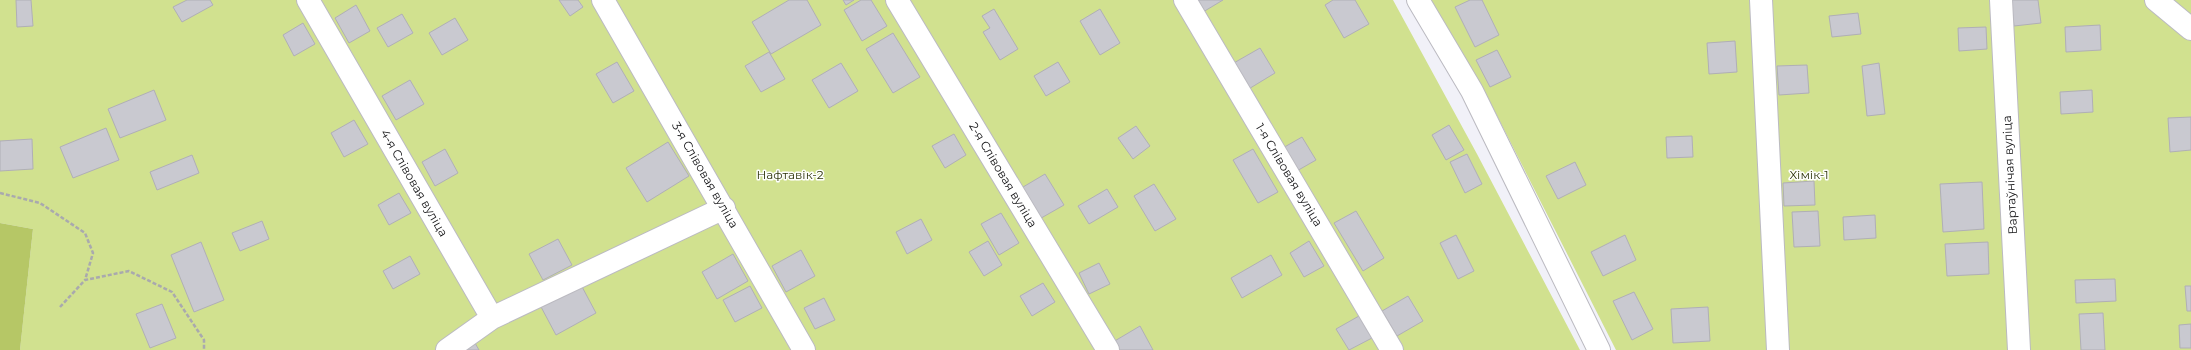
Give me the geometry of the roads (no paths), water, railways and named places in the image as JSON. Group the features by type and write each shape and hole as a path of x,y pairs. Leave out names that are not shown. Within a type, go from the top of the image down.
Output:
{"street":[{"name":"4-я Слівовая вуліца","path":"308,0 492,318"},
{"name":"3-я Слівовая вуліца","path":"603,0 724,208 804,350"},
{"name":"2-я Слівовая вуліца","path":"897,0 1108,350"},
{"name":"1-я Слівовая вуліца","path":"1185,0 1392,350"},
{"path":"1418,0 1472,90 1599,350"},
{"path":"1761,0 1778,350"},
{"name":"Вартаўнічая вуліца","path":"2001,0 2019,350"},
{"path":"2156,0 2191,29"},
{"path":"447,350 492,318 724,208"}],"park label":[{"name":"Нафтавік-2","path":"790,175"},
{"name":"Хімік-1","path":"1809,175"}]}
